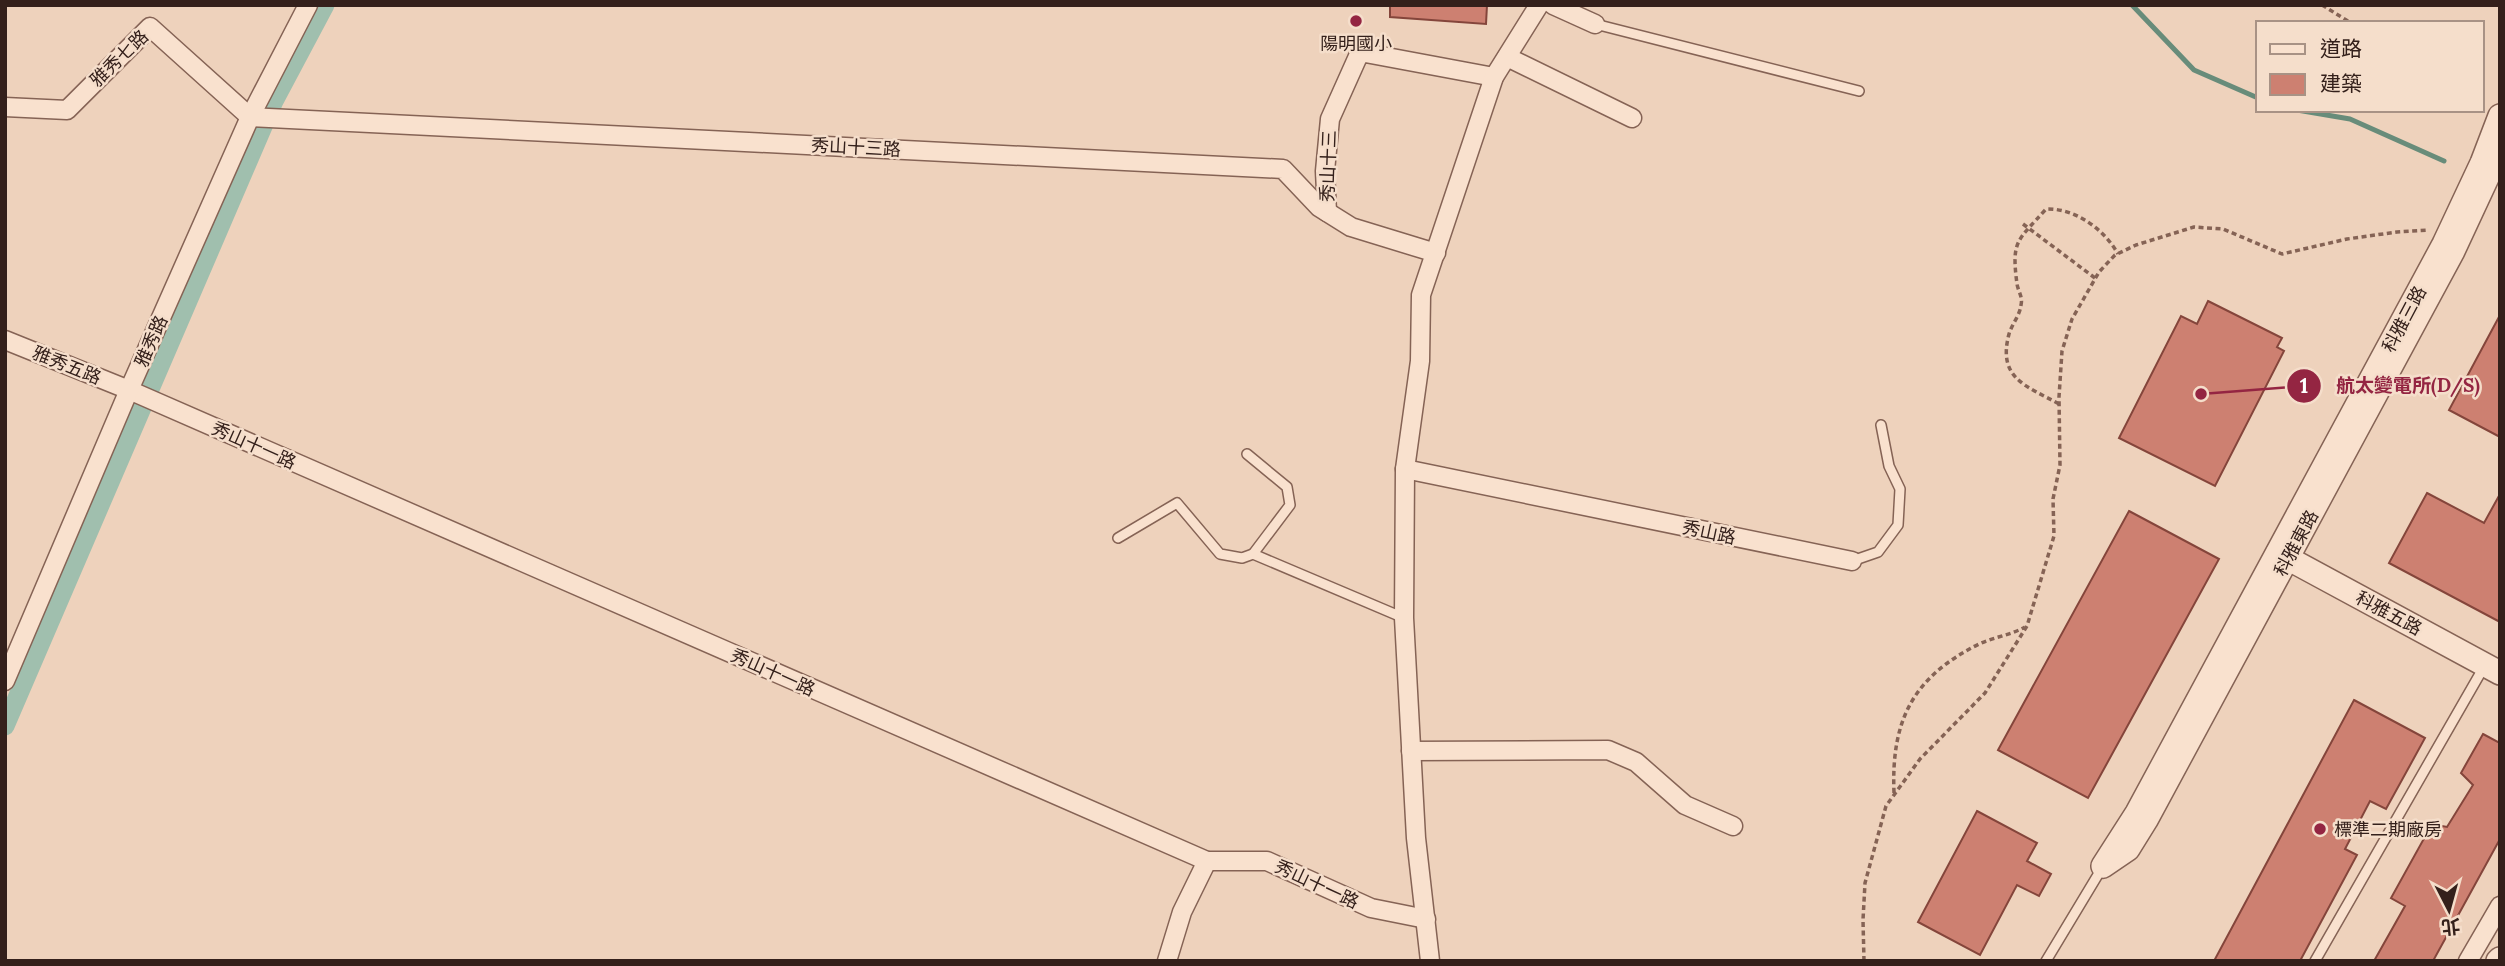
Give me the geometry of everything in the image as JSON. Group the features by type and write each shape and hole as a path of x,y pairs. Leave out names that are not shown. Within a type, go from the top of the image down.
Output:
{"street":[{"name":"雅秀路","path":"5,681 129,390 250,117 308,5"},
{"path":"1430,961 1416,838 1404,618 1405,470 1420,361 1421,295 1494,77 1539,5"},
{"path":"1553,5 1595,24"},
{"name":"雅秀七路","path":"5,107 67,110 150,27 250,117"},
{"name":"秀山十三","path":"1327,212 1325,171 1330,119 1360,52 1494,77"},
{"path":"1507,57 1632,118"},
{"name":"科雅三路","path":"2103,866 2137,813 2283,556 2448,236 2482,163 2500,116"},
{"name":"秀山十三路","path":"250,117 1283,169 1327,212 1351,227 1436,253"},
{"name":"科雅東路","path":"2103,866 2128,849 2146,820 2283,556 2453,251 2500,150"},
{"name":"雅秀五路","path":"5,340 129,390"},
{"name":"秀山十一路","path":"129,390 1207,861 1267,861 1371,908 1426,919"},
{"name":"秀山路","path":"1405,470 1852,561"},
{"name":"科雅五路","path":"2283,556 2492,669"},
{"path":"1411,751 1608,750 1636,762 1685,805 1733,827"},
{"path":"1167,961 1182,912 1207,861"},
{"path":"2468,961 2500,906"}],"lane":[{"path":"1595,24 1859,91"},
{"name":"秀山路","path":"1852,561 1878,552 1898,525 1900,489 1889,466 1881,425"},
{"path":"1118,538 1177,503 1220,554 1242,558 1253,554 1290,505 1287,487 1247,454"},
{"path":"1253,554 1404,618"},
{"path":"2315,961 2492,669"},
{"path":"2046,961 2103,866"}],"path":[{"path":"2322,5 2348,21"},
{"path":"2059,404 2014,379 2007,363 2006,351 2010,333 2022,300 2014,254 2017,242 2046,209 2054,209 2088,222 2113,245 2118,254"},
{"path":"2023,224 2095,278"},
{"path":"1864,961 1865,883 1886,806 1920,759 1985,693 2027,626 2054,536 2053,499 2060,465 2062,351 2072,319 2095,278 2118,254 2136,245 2194,227 2223,229 2282,254 2347,239 2397,232 2427,230 2448,236"},
{"path":"1894,795 1893,757 1898,733 1903,716 1919,688 1953,659 1980,644 2027,626"}],"building":[{"path":"1390,5 1487,5 1486,24 1390,17"},
{"path":"2208,301 2282,338 2277,347 2284,351 2215,486 2119,438 2181,316 2197,324"},
{"path":"2500,315 2500,437 2449,410"},
{"path":"2427,493 2484,523 2500,494 2500,622 2389,563"},
{"path":"2129,511 2219,559 2088,798 1998,750"},
{"name":"標準二期廠房","path":"2354,700 2425,738 2386,809 2370,801 2345,849 2357,855 2300,961 2214,961"},
{"name":"標準二期廠房","path":"2483,734 2500,743 2500,839 2433,961 2374,961 2405,906 2391,898 2432,824 2447,827 2473,785 2461,773"},
{"path":"1977,811 2037,843 2027,861 2051,874 2039,896 2017,885 1980,955 1918,922"}],"waterway":[{"path":"5,726 274,101 325,5"},
{"path":"2132,5 2194,70 2256,97"},
{"path":"2309,112 2350,119 2444,161"}],"place":[{"name":"陽明國小","path":"1356,21"},
{"name":"航太變電所(D/S)","path":"2201,394"},
{"name":"標準二期廠房","path":"2320,829"}]}
